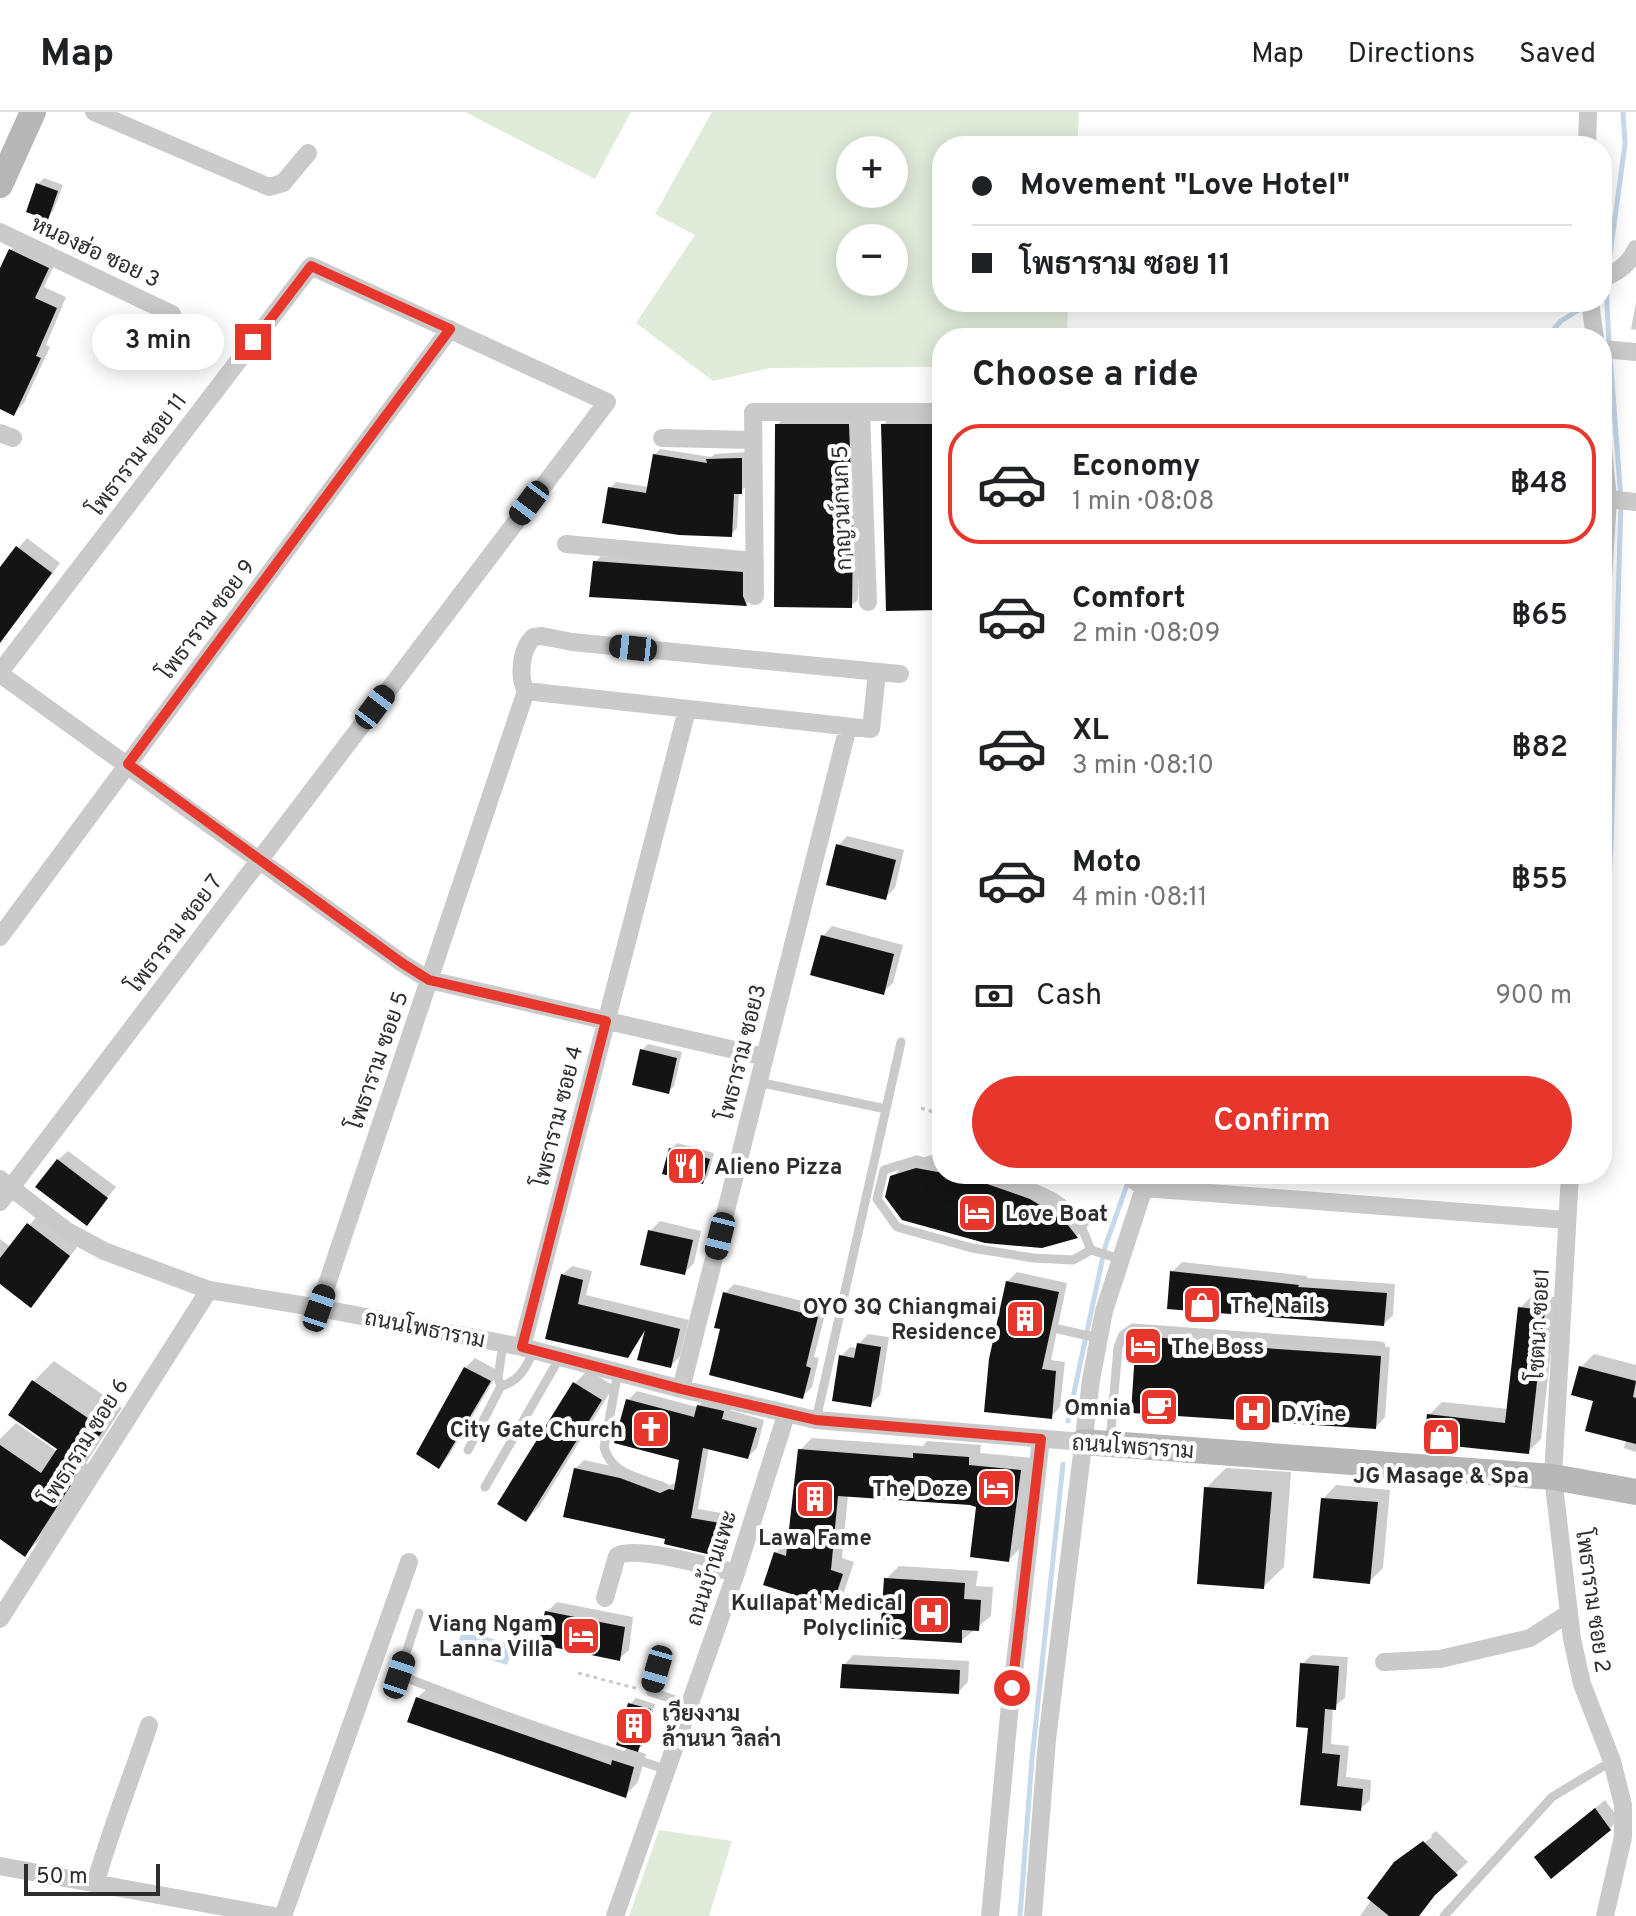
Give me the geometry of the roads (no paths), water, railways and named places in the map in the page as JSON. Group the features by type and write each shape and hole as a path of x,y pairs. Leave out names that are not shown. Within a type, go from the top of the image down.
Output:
{"street":[{"path":"0,185 33,112"},
{"path":"94,112 269,187 283,183 308,153"},
{"path":"1587,136 1588,112"},
{"name":"หนองฮ่อ ซอย 3","path":"0,232 172,314"},
{"path":"1612,274 1632,259 1636,249"},
{"name":"โพธาราม ซอย 11","path":"0,673 311,266 450,329"},
{"name":"โพธาราม ซอย 7","path":"4,1190 607,402 450,329"},
{"name":"โพธาราม ซอย 9","path":"0,937 450,329"},
{"path":"1612,350 1636,352"},
{"path":"755,596 753,412 932,412"},
{"name":"กาญวน์กนก 5","path":"861,412 868,602"},
{"path":"662,438 753,440"},
{"path":"1612,499 1636,502"},
{"path":"566,544 755,561"},
{"path":"877,672 871,729 526,691 521,681 525,647 529,640 542,636 572,642 900,674"},
{"path":"0,673 429,980 765,1057"},
{"name":"โพธาราม ซอย 5","path":"319,1308 526,691"},
{"name":"โพธาราม ซอย 4","path":"528,1349 606,1021 687,710"},
{"name":"โพธาราม ซอย3","path":"681,1389 848,727"},
{"path":"1139,1184 1144,1188 1567,1220"},
{"name":"โชตนา ซอย1","path":"1553,1477 1569,1184"},
{"path":"1033,1916 1047,1740 1098,1338 1144,1188"},
{"name":"ถนนโพธาราม","path":"4,1190 96,1246 209,1290 503,1343 786,1415 1041,1439 1553,1477 1636,1492"},
{"name":"โพธาราม ซอย 6","path":"0,1619 209,1290"},
{"name":"ถนนบ้านแพะ","path":"615,1916 736,1573 786,1415"},
{"path":"990,1916 1010,1702 1041,1439"},
{"name":"โพธาราม ซอย 2","path":"1553,1477 1569,1613 1582,1684 1612,1761 1623,1805 1623,1837 1605,1916"},
{"path":"605,1598 617,1556 625,1551 736,1573"},
{"path":"283,1916 409,1562"},
{"path":"1384,1662 1440,1659 1530,1638 1569,1613"},
{"path":"95,1885 108,1836 149,1725"},
{"path":"0,1866 274,1916"}],"lane":[{"path":"816,1420 901,1042"},
{"path":"758,1082 886,1109"},
{"path":"932,1164 916,1160 884,1170 877,1199 897,1227 972,1248 1033,1258 1073,1260 1091,1250 1120,1259"},
{"path":"1008,1184 1051,1201 1081,1228 1091,1250"},
{"path":"1110,1444 1118,1347 1123,1335 1133,1328 1381,1346"},
{"path":"1058,1329 1098,1338"},
{"path":"468,1450 501,1386 498,1367 503,1343"},
{"path":"501,1386 510,1384 527,1366 528,1349"},
{"path":"485,1487 560,1357"},
{"path":"618,1372 604,1447 606,1457 615,1468 662,1486"},
{"path":"419,1613 399,1675 527,1724 668,1770"},
{"path":"657,1669 651,1692 690,1705"},
{"path":"1444,1916 1552,1797 1612,1761"}],"water":[{"path":"463,1629 514,1646 507,1665 456,1648"}],"waterway":[{"path":"1612,240 1625,144 1623,112"},
{"path":"1555,328 1575,312"},
{"path":"1607,312 1608,328"},
{"path":"1612,381 1621,500 1612,812"},
{"path":"1068,1421 1105,1247 1127,1184"},
{"path":"1020,1916 1032,1759 1063,1464"}],"place":[{"name":"Alieno Pizza","path":"686,1166"},
{"name":"Love Boat","path":"977,1213"},
{"name":"The Nails","path":"1202,1305"},
{"name":"OYO 3Q Chiangmai Residence","path":"1025,1319"},
{"name":"The Boss","path":"1143,1346"},
{"name":"Omnia","path":"1159,1407"},
{"name":"D.Vine","path":"1253,1413"},
{"name":"City Gate Church","path":"651,1429"},
{"name":"JG Masage & Spa","path":"1441,1437"},
{"name":"The Doze","path":"996,1488"},
{"name":"Lawa Fame","path":"815,1499"},
{"name":"Kullapat Medical Polyclinic","path":"931,1615"},
{"name":"Viang Ngam Lanna Villa","path":"581,1636"},
{"name":"เวียงงาม ล้านนา วิลล่า","path":"634,1726"}]}
